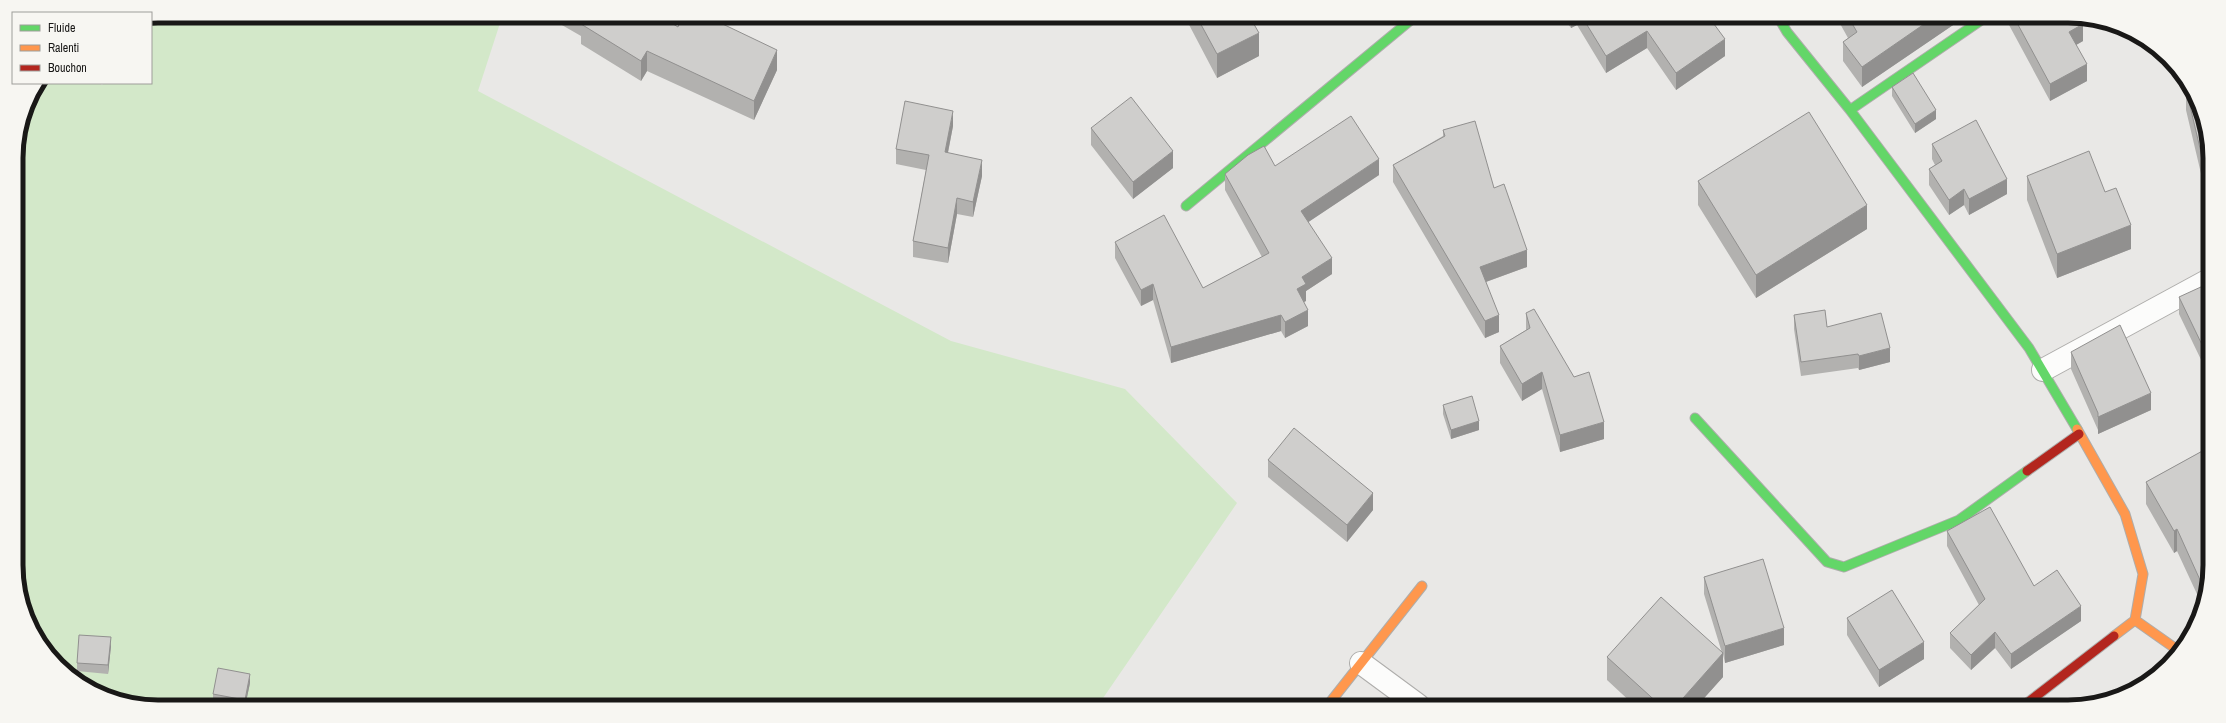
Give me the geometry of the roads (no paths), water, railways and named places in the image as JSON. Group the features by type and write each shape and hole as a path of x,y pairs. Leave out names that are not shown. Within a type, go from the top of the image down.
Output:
{"street":[{"path":"1186,206 1407,23"},
{"path":"1782,23 1787,32 1850,110 2029,348 2125,514 2143,574 2135,620 2031,700"},
{"path":"1850,110 1977,23"},
{"path":"2043,370 2203,283"},
{"path":"1695,418 1827,562 1844,567 1959,520 2080,434"},
{"path":"1332,700 1422,586"},
{"path":"2135,620 2174,648"},
{"path":"1361,663 1411,700"}]}
